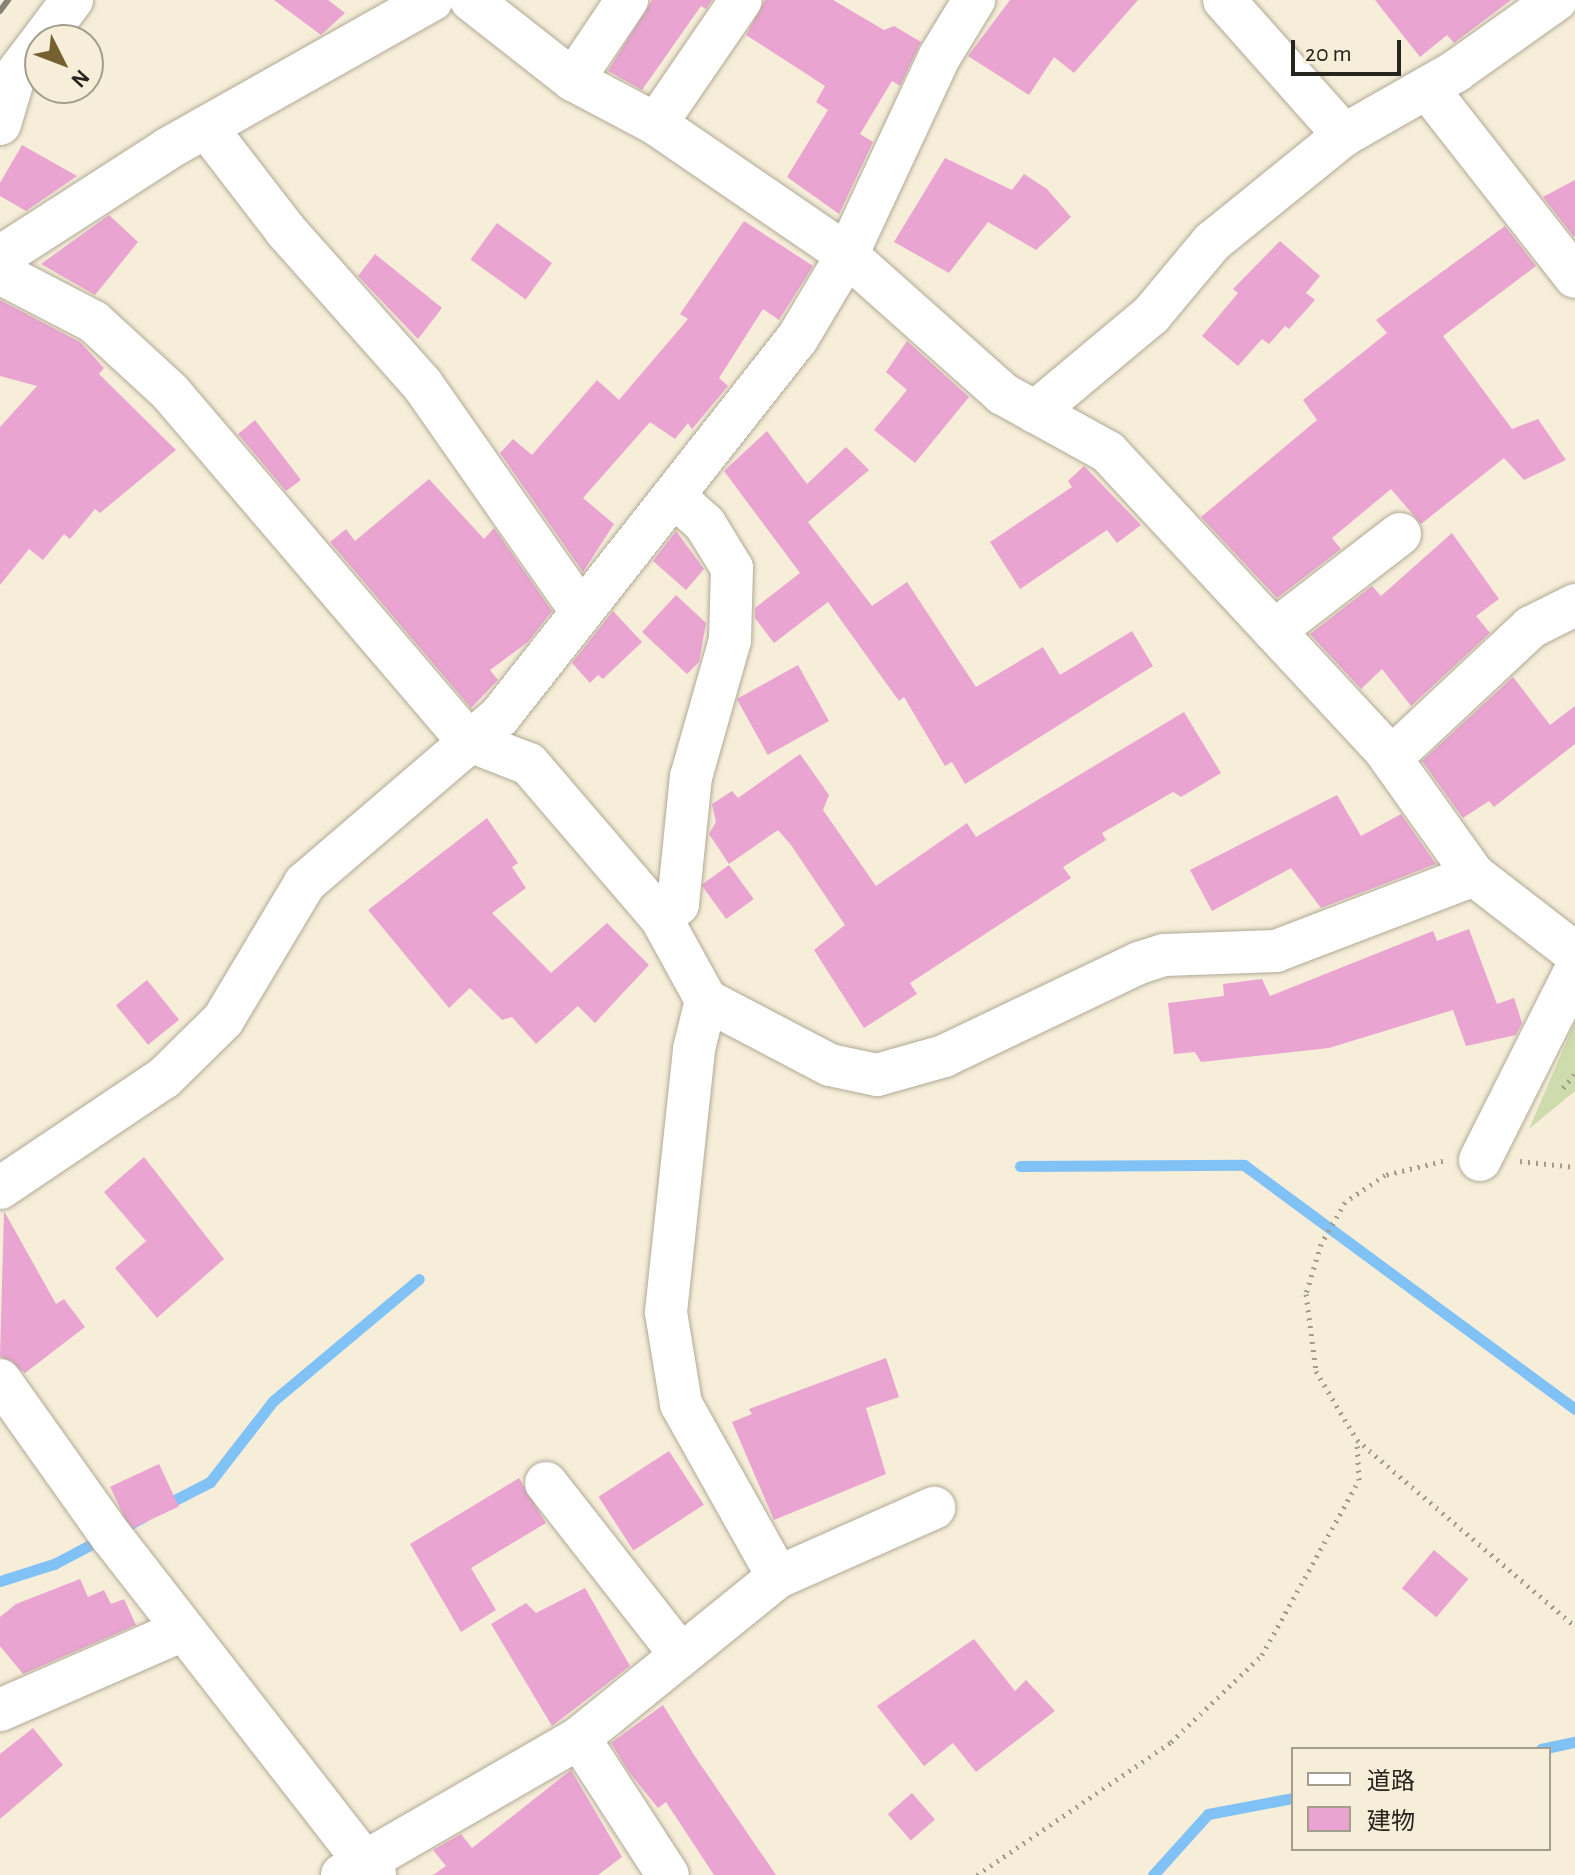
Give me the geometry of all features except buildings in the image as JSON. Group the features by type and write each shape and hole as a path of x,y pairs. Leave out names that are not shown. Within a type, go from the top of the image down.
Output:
{"street":[{"path":"54,24 72,0"},
{"path":"0,257 206,127 432,0"},
{"path":"471,0 573,80 656,124 847,255 1003,394 1108,452 1391,758 1474,875 1575,953"},
{"path":"573,80 627,0"},
{"path":"656,124 741,0"},
{"path":"0,1188 164,1078 223,1020 305,883 467,740 500,716 579,608 675,497 797,339 847,255 940,56 974,0"},
{"path":"1224,0 1344,135"},
{"path":"1035,412 1151,315 1212,242 1344,135 1427,88 1556,0"},
{"path":"0,124 14,77 24,64"},
{"path":"1427,88 1575,277"},
{"path":"206,127 286,231 422,384 579,608"},
{"path":"0,273 94,322 170,392 467,740 529,764 661,918 706,1000 830,1065 877,1075 944,1056 1139,963 1164,955 1276,951 1474,875"},
{"path":"661,918 678,904 691,777 730,640 732,568 705,524 675,497"},
{"path":"1274,631 1400,534"},
{"path":"1391,758 1531,627 1575,605"},
{"path":"1480,1160 1575,971"},
{"path":"706,1000 692,1065 666,1312 681,1404 778,1577"},
{"path":"0,1380 360,1871 579,1738 778,1577 934,1508"},
{"path":"546,1483 680,1654"},
{"path":"0,1710 183,1630"},
{"path":"579,1738 668,1875"}],"path":[{"path":"1575,1167 1480,1160 1385,1175 1345,1202 1321,1244 1306,1294 1316,1371 1357,1440 1575,1626"},
{"path":"977,1875 1171,1742 1262,1655 1359,1480 1357,1440"}],"green space":[{"path":"1575,1022 1575,1091 1529,1129"}],"waterway":[{"path":"1020,1166 1244,1165 1575,1409"},
{"path":"165,1505 210,1482 273,1401 419,1279"},
{"path":"0,1581 54,1564 143,1517"},
{"path":"1551,1747 1575,1742"},
{"path":"1153,1875 1208,1814 1291,1798"}],"railway":[{"path":"0,11 8,0"}]}
